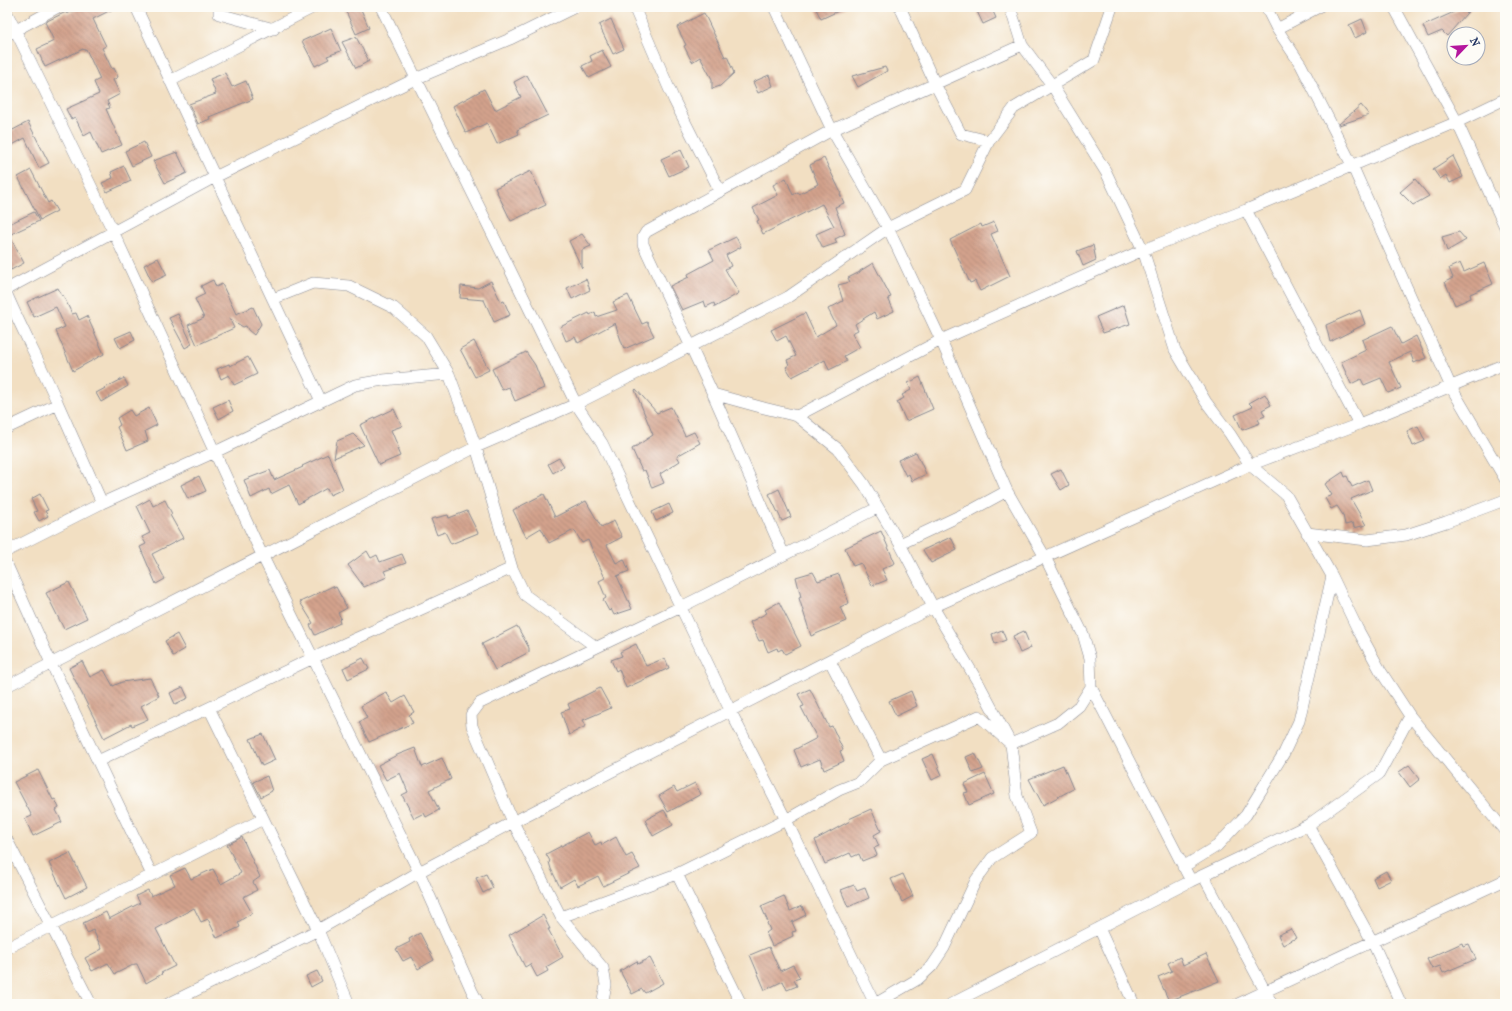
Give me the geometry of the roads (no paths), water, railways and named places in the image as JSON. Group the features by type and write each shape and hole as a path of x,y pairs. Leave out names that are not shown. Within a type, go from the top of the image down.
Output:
{"street":[{"path":"11,32 58,7"},
{"path":"136,7 321,401"},
{"path":"219,7 219,14 274,29"},
{"path":"170,81 274,29 314,7"},
{"path":"381,7 415,79 576,404 602,443 730,712 786,820 875,1004 918,979 932,966 944,948 976,880 992,858 1031,833 1017,796 1011,744 979,684 933,607 900,544 877,508 864,484 838,449 797,416 713,394"},
{"path":"7,289 215,177 415,79 510,39 575,7"},
{"path":"634,7 674,100 720,190"},
{"path":"774,7 832,130 888,228 941,340 1007,491 1044,557 1083,634 1090,658 1091,687 1190,881"},
{"path":"900,7 935,84 961,134 989,141"},
{"path":"1010,7 1022,44 1052,85 1106,172 1143,250 1175,350 1206,402 1230,434 1250,466 1286,495 1332,576 1380,670 1410,716 1505,831"},
{"path":"7,686 476,447 576,404 788,297 888,228 965,190 989,141 1014,108 1094,60 1112,7"},
{"path":"1266,7 1277,29 1301,66 1352,165 1451,387 1505,479"},
{"path":"1277,29 1319,7"},
{"path":"1394,7 1458,122 1505,227"},
{"path":"7,13 11,32 113,231 262,555 419,872 479,1004"},
{"path":"784,555 713,394 643,244 643,237 646,232 720,190 832,130 1022,44"},
{"path":"797,416 941,340 1143,250 1246,210 1458,122 1505,99"},
{"path":"1246,210 1359,424"},
{"path":"273,299 313,283 349,286 394,308 426,336 449,374 476,447 512,568 525,595 596,647"},
{"path":"7,295 102,503"},
{"path":"168,1004 318,930 419,872 513,822 933,607 1250,466 1359,424 1505,364"},
{"path":"7,551 102,503 215,452 355,385 383,380 449,374"},
{"path":"7,428 58,404"},
{"path":"900,544 970,511 1007,491"},
{"path":"1307,533 1366,540 1406,535 1505,500"},
{"path":"602,1004 606,985 603,968 561,916 513,822 472,726 471,715 480,703 681,607 877,508"},
{"path":"7,565 152,875"},
{"path":"98,761 313,658 512,568"},
{"path":"1183,867 1217,846 1246,815 1284,753 1299,721 1332,576"},
{"path":"830,660 881,760"},
{"path":"1011,744 1058,723 1079,706 1091,687"},
{"path":"209,708 318,930 349,1004"},
{"path":"561,916 677,874 786,820 839,790 859,782 881,760 979,716 1011,744"},
{"path":"951,1004 1190,881 1308,825 1379,774 1410,716"},
{"path":"7,948 263,819"},
{"path":"1308,825 1372,941 1401,1004"},
{"path":"7,840 91,1004"},
{"path":"677,874 742,1004"},
{"path":"1203,875 1272,1004"},
{"path":"1238,1004 1505,880"},
{"path":"1099,928 1134,1004"}]}
